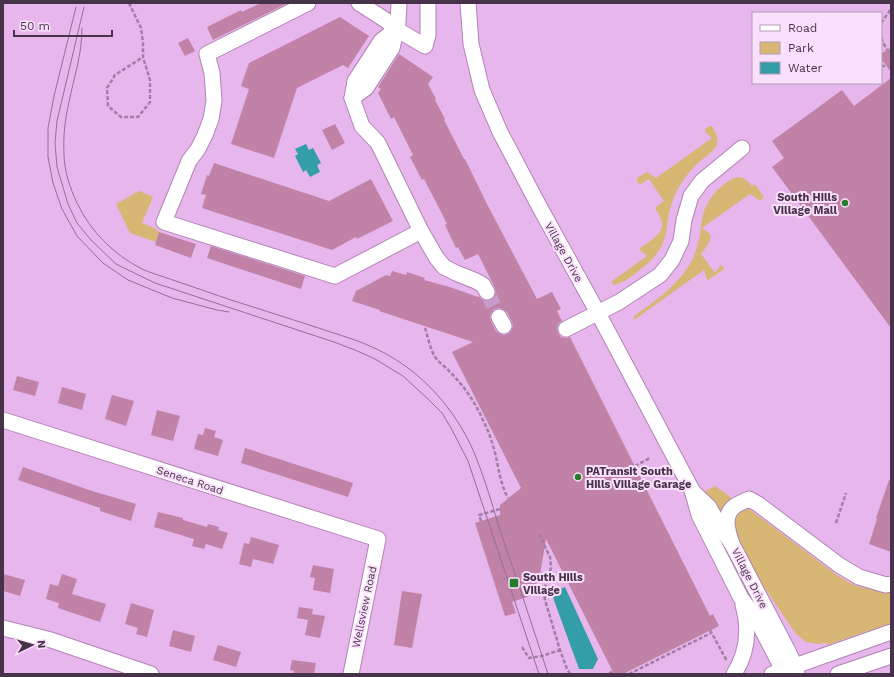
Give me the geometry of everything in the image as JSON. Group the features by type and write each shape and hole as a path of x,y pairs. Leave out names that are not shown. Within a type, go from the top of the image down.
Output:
{"street":[{"path":"308,3 207,54 212,73 214,101 211,119 198,149 189,162 164,222 335,276 421,231"},
{"path":"359,3 396,29 424,46 428,35 428,3"},
{"path":"399,3 398,23 396,29 381,41 355,81 352,98 362,126 378,143 421,231 436,257 444,267 483,285 487,292"},
{"name":"Village Drive","path":"468,3 471,44 482,90 500,132 692,490 699,515 741,598 754,616 787,672"},
{"path":"566,329 619,302 660,275 672,260 680,241 684,220 692,196 702,181 742,148"},
{"name":"Seneca Road","path":"3,420 378,539"},
{"name":"Village Drive","path":"692,490 710,507 719,525 732,544 787,672"},
{"path":"732,544 727,523 729,513 735,506 749,499 758,504 839,565 859,577 891,584"},
{"name":"Wellsview Road","path":"350,674 378,539"},
{"path":"731,670 743,655 747,643 748,635 746,617 741,598"},
{"path":"3,628 51,640 151,674"},
{"path":"787,672 891,632"},
{"path":"838,674 891,656"}],"path":[{"path":"129,3 141,28 143,42 142,57 150,80 150,102 138,117 121,117 108,106 107,88 115,75 142,57"},
{"path":"882,22 891,9"},
{"path":"882,40 887,50"},
{"path":"425,328 434,356 463,386 484,421 508,498"},
{"path":"635,466 650,458"},
{"path":"836,523 846,493"},
{"path":"481,521 479,515 500,509"},
{"path":"540,534 550,557 551,568 544,590 545,600 560,650 570,674"},
{"path":"630,674 711,632 731,670"},
{"path":"522,647 529,658 542,656 560,650"},
{"path":"609,674 612,671"}],"green space":[{"path":"712,126 716,134 717,140 714,150 699,162 677,190 670,210 663,243 657,253 635,274 625,281 613,285 612,281 647,256 640,250 640,248 655,237 661,231 662,227 661,219 655,208 664,201 649,179 641,184 638,183 637,178 647,172 656,178 712,138 705,132 705,129"},
{"path":"737,177 746,180 752,186 755,184 764,197 759,200 750,194 702,228 711,236 708,244 701,254 715,273 721,265 724,268 723,270 708,280 704,270 634,320 634,316 663,294 683,275 695,253 700,237 701,225 706,206 714,194 724,184"},
{"path":"139,191 153,197 142,223 159,232 156,242 130,233 116,204"},
{"path":"715,486 736,501 720,521 704,492"},
{"path":"743,509 749,509 838,576 856,586 879,591 891,591 891,623 827,645 826,643 817,644 806,642 796,634 760,581 731,531 730,519"}],"water":[{"path":"306,144 309,150 313,148 321,163 317,165 320,172 310,177 306,170 303,172 295,156 298,154 295,149"},
{"path":"565,587 598,659 593,669 579,669 551,592"}],"building":[{"path":"261,3 288,3 213,40 207,27 241,10 242,12"},
{"path":"340,17 369,36 348,68 343,65 297,88 274,158 231,144 249,89 241,86 249,63"},
{"path":"188,38 195,51 185,56 178,43"},
{"path":"891,47 891,72 882,60 882,53"},
{"name":"PATransit South Hills Village Garage","path":"399,54 433,77 428,84 445,119 444,120 488,206 537,299 552,292 561,309 557,311 562,321 558,324 558,333 561,337 570,337 710,616 713,614 719,626 623,674 614,674 546,539 540,575 536,584 538,593 512,602 516,613 505,616 475,523 500,515 500,505 521,488 452,352 473,342 352,301 356,291 386,275 390,276 392,271 406,275 407,272 425,278 424,280 478,297 479,296 482,300 492,300 496,292 478,254 465,260 458,247 456,248 445,225 447,224 435,200 410,157 413,155 394,117 391,119 378,93 381,89 378,87","holes":["500,308 507,312 513,326 511,331 504,335 496,331 490,317 494,309"]},
{"name":"South Hills Village Mall","path":"891,78 891,328 772,167 784,158 772,141 842,90 854,106"},
{"path":"335,124 345,143 332,150 322,130"},
{"path":"214,163 329,201 371,179 393,221 357,239 356,237 332,250 202,208 206,195 201,194 207,175 209,176"},
{"path":"159,232 196,244 191,258 155,245"},
{"path":"211,246 305,276 301,289 207,258"},
{"path":"17,376 39,382 35,396 13,390"},
{"path":"62,387 86,394 82,410 58,403"},
{"path":"112,395 134,401 126,426 105,419"},
{"path":"157,410 180,416 173,441 151,435"},
{"path":"205,428 216,431 214,437 223,440 218,456 194,449 198,434 203,435"},
{"path":"245,448 353,483 348,497 241,463"},
{"path":"23,467 89,490 136,504 131,521 100,511 100,508 18,480"},
{"path":"889,480 891,480 891,552 869,544"},
{"path":"158,512 183,518 183,520 207,527 208,524 219,527 218,530 228,533 222,549 206,544 204,549 192,546 194,539 154,527"},
{"path":"251,537 279,545 273,564 253,559 251,567 239,564 244,543 249,544"},
{"path":"313,565 334,569 330,593 313,590 315,578 310,577"},
{"path":"3,574 25,580 20,596 3,591"},
{"path":"62,574 77,579 72,594 106,604 100,622 58,608 59,603 46,599 50,584 58,586"},
{"path":"402,591 422,594 412,648 394,645"},
{"path":"131,603 154,610 147,637 136,634 138,628 125,624"},
{"path":"299,607 313,609 312,614 325,616 320,638 305,635 308,620 297,618"},
{"path":"173,630 195,636 191,652 169,646"},
{"path":"218,645 241,652 236,667 213,660"},
{"path":"292,660 316,663 314,674 294,674 294,671 290,670"}],"tunnel":[{"path":"487,292 499,317"}],"tram line":[{"path":"76,7 54,96 48,128 48,157 53,183 62,209 77,236 103,263 128,280 172,298 229,312"},
{"path":"84,7 57,121 55,143 57,167 68,204 77,223 91,240 116,264 155,283 355,350 375,359 403,376 429,400 442,413 468,461 539,674"},
{"path":"82,28 79,57 66,115 64,160 66,173 77,203 96,233 112,249 142,269 231,300 361,342 395,359 423,381 452,413 473,450 485,482 548,674"}],"place":[{"name":"South Hills Village Mall","path":"845,203"},
{"name":"PATransit South Hills Village Garage","path":"578,477"},
{"name":"South Hills Village","path":"514,583"}]}
